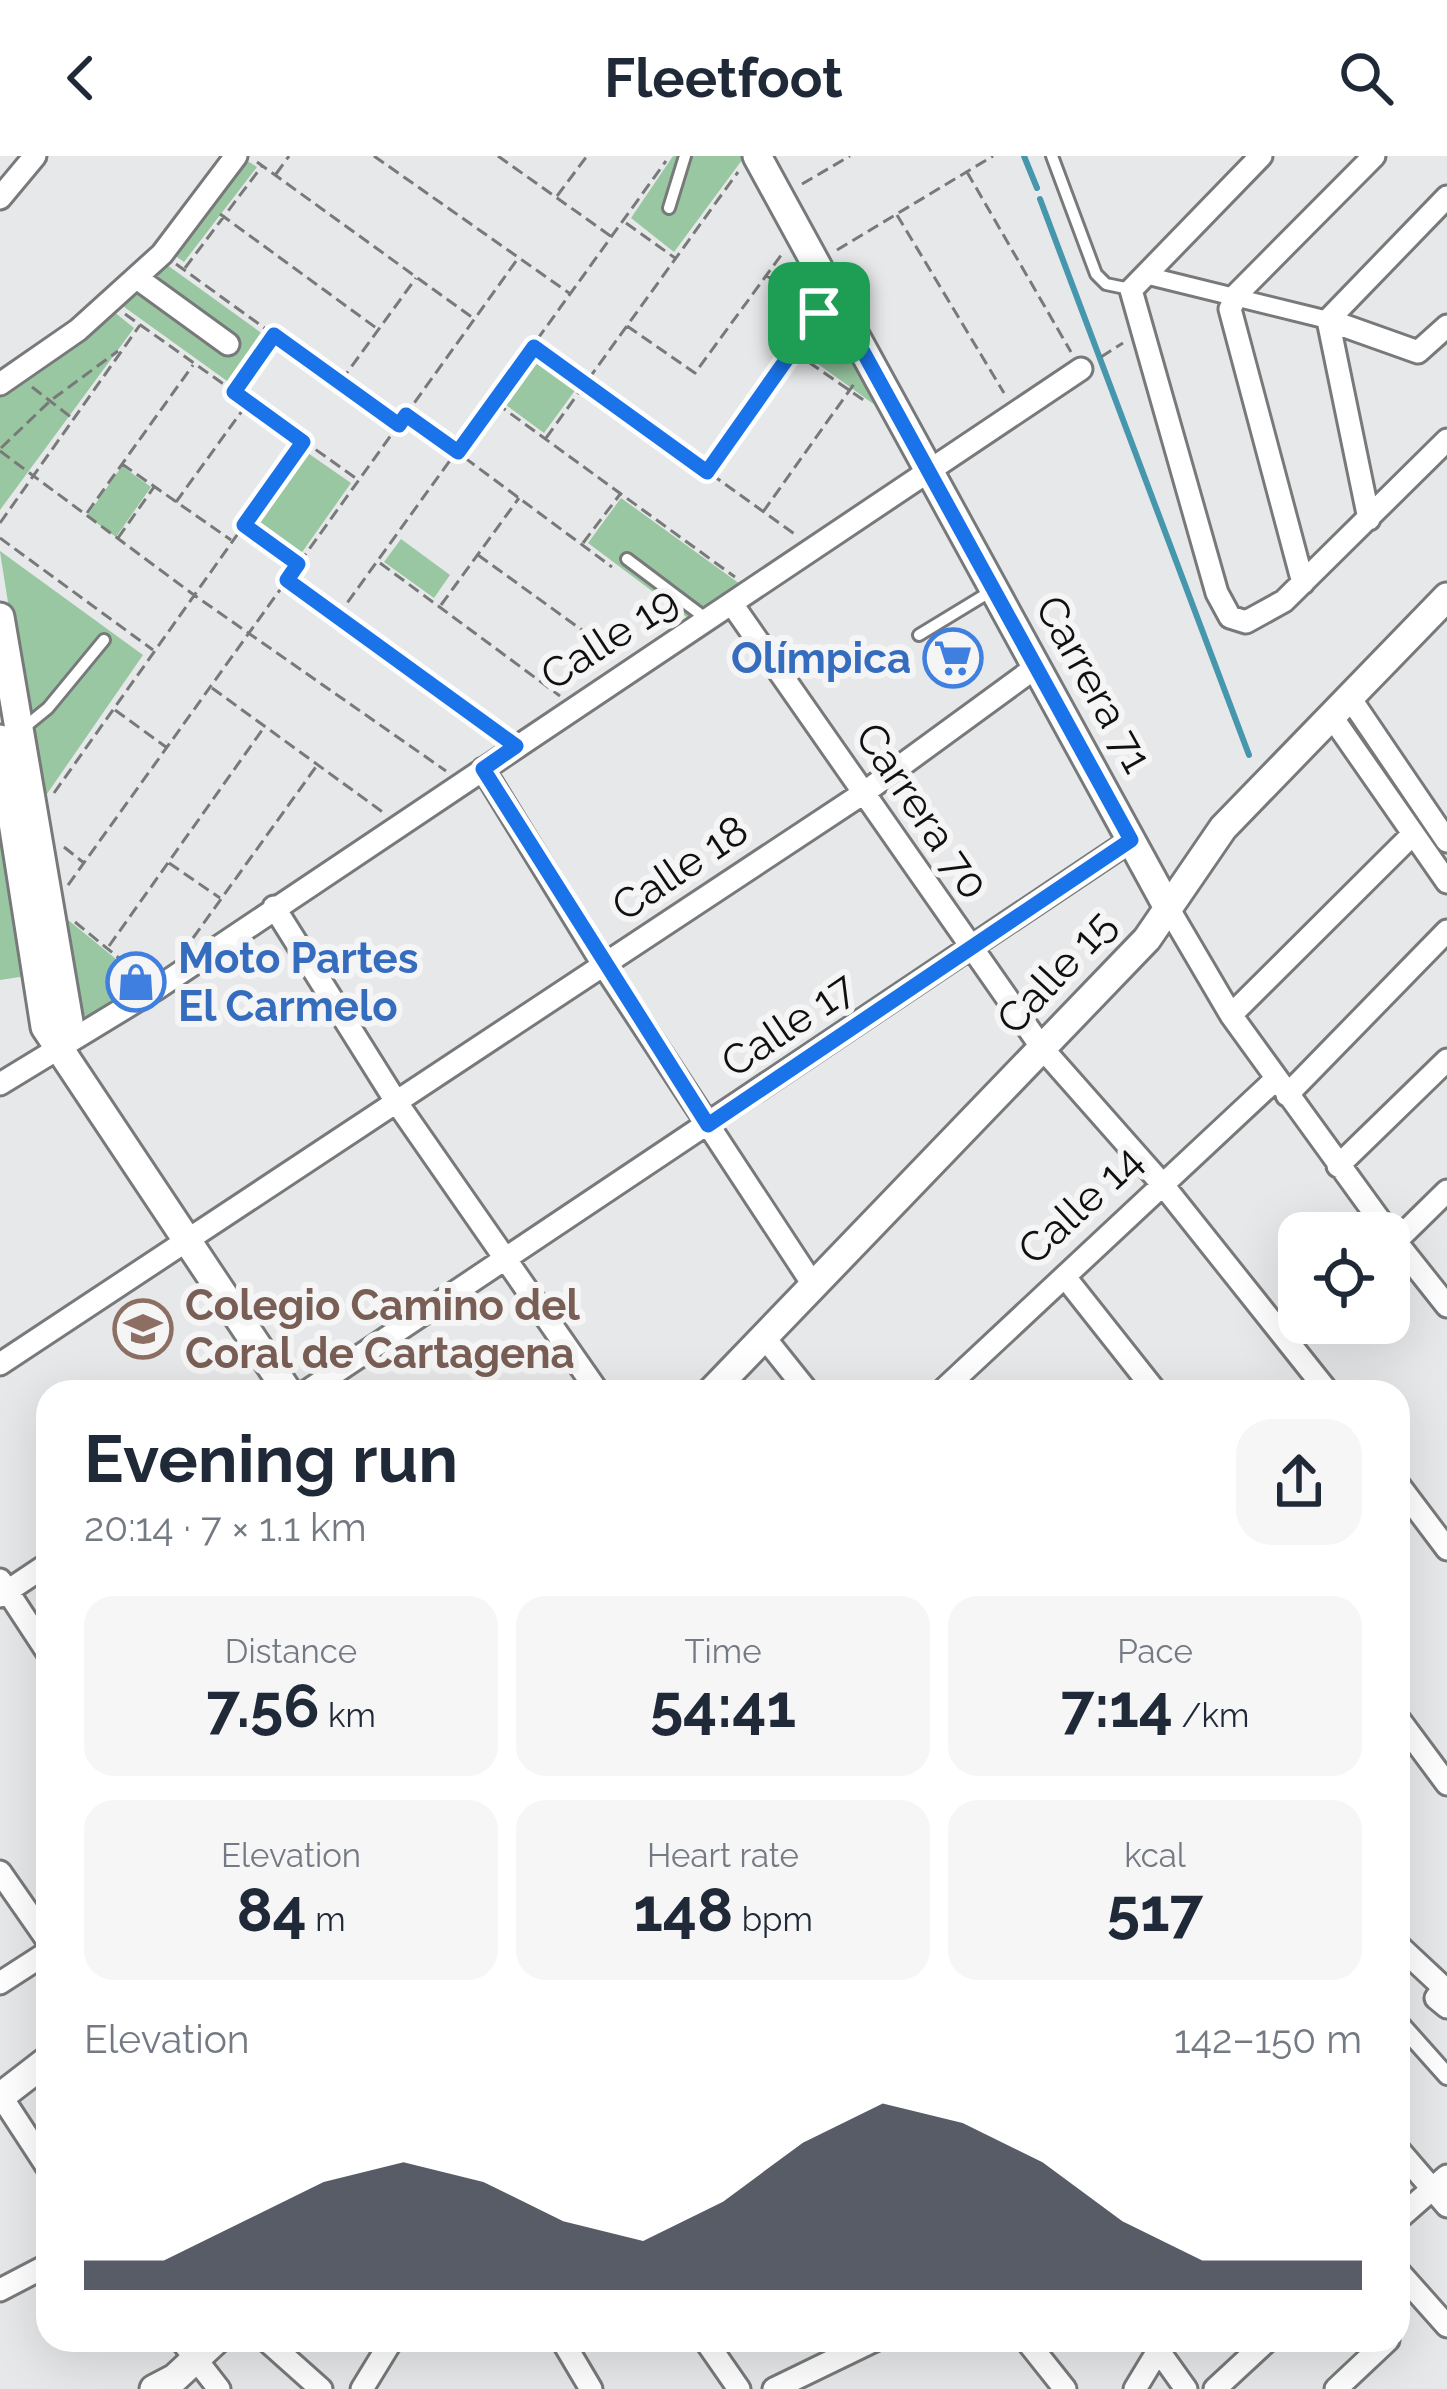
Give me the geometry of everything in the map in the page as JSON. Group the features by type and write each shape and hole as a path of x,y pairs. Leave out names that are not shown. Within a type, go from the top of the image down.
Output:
{"street":[{"path":"0,198 35,156"},
{"path":"7,379 110,303 162,254 236,156"},
{"name":"Carrera 71","path":"753,156 1167,906 1231,1015 1373,1212"},
{"path":"1138,283 1262,156"},
{"path":"1303,583 1229,321 1237,293 1374,156"},
{"path":"1328,320 1447,197"},
{"path":"137,278 228,344"},
{"path":"1138,283 1237,293 1418,352 1447,326"},
{"path":"1138,283 1211,572 1230,617 1246,622 1303,583 1447,440"},
{"path":"1328,320 1369,519"},
{"name":"Calle 19","path":"0,1084 156,989 399,823 931,474 1074,367"},
{"name":"Calle 15","path":"723,1380 1147,939 1222,829 1447,597"},
{"name":"Carrera 70","path":"732,604 865,792 969,951 1042,1048 1163,1185 1318,1380"},
{"path":"0,617 9,735 45,1027 62,1045 280,1380"},
{"name":"Calle 18","path":"0,1364 865,792 1036,667"},
{"path":"1341,707 1440,814 1447,841"},
{"path":"1341,707 1413,833 1447,882"},
{"path":"9,735 51,910 69,1022 62,1045"},
{"path":"483,769 604,965 814,1286"},
{"path":"1231,1015 1413,833"},
{"name":"Calle 17","path":"324,1380 1131,840"},
{"path":"274,908 503,1261 589,1380"},
{"name":"Calle 14","path":"954,1380 1163,1185 1281,1087 1447,931"},
{"path":"1338,1166 1447,1060"},
{"path":"1410,1221 1447,1191"},
{"name":"Carrera 71","path":"1410,1260 1447,1306"},
{"path":"1064,1276 1146,1380"},
{"path":"764,1337 798,1380"},
{"path":"1410,1500 1447,1549"},
{"path":"36,1571 2,1589 36,1636"},
{"path":"1410,1734 1446,1782"},
{"path":"0,1872 36,1924"},
{"path":"1410,1957 1444,1988 1436,1998 1447,2007"},
{"path":"0,1983 36,1960"},
{"path":"1410,2034 1447,2076"},
{"path":"36,2069 1,2096 36,2150"},
{"path":"1410,2160 1442,2190 1410,2211"},
{"path":"0,2290 36,2271"},
{"path":"1410,2284 1447,2326"},
{"path":"154,2389 193,2352"},
{"path":"202,2352 219,2389"},
{"path":"279,2352 321,2389"},
{"path":"362,2389 385,2352"},
{"path":"569,2352 591,2389"},
{"path":"713,2352 739,2389"},
{"path":"774,2389 850,2352"},
{"path":"1036,2352 1065,2389"},
{"path":"1135,2389 1152,2352"},
{"path":"1160,2352 1186,2389"},
{"path":"1216,2389 1255,2352"},
{"path":"1336,2389 1375,2352"}],"lane":[{"path":"669,208 685,156"},
{"path":"1052,156 1096,274 1106,284 1138,283"},
{"path":"627,559 708,620"},
{"path":"919,635 994,589"},
{"path":"9,735 48,707 104,640"}],"path":[{"path":"249,156 474,319"},
{"path":"275,175 289,156"},
{"path":"374,156 572,295"},
{"path":"498,156 614,238"},
{"path":"556,197 587,156"},
{"path":"338,617 669,156"},
{"path":"545,438 753,156"},
{"path":"779,197 850,156"},
{"path":"627,326 695,374 765,275 808,250 897,214 993,156"},
{"path":"184,270 262,166"},
{"path":"967,172 1070,350 1074,367 1137,333"},
{"path":"201,200 379,330"},
{"path":"897,214 1015,412"},
{"path":"624,222 675,258"},
{"path":"162,254 399,425"},
{"path":"156,989 108,947 51,910 519,257"},
{"path":"707,472 819,313 765,275"},
{"path":"340,383 416,278"},
{"path":"110,303 358,480"},
{"path":"0,523 140,325"},
{"path":"234,392 274,335"},
{"path":"124,346 50,401 0,450 248,634 462,782"},
{"path":"534,347 815,550"},
{"path":"792,351 868,404"},
{"path":"85,516 194,363"},
{"path":"764,512 870,363"},
{"path":"7,379 74,419"},
{"path":"494,401 753,590"},
{"path":"176,502 248,402"},
{"path":"406,415 620,572"},
{"path":"33,822 303,442"},
{"path":"122,464 232,541"},
{"path":"117,539 154,487"},
{"path":"582,545 621,494"},
{"path":"440,606 519,498"},
{"path":"244,525 298,564"},
{"path":"0,538 155,651"},
{"path":"478,555 635,668"},
{"path":"378,562 575,707"},
{"path":"287,580 516,746"},
{"path":"211,686 399,823"},
{"path":"114,709 167,747"},
{"path":"108,947 266,726"},
{"path":"192,940 318,764"},
{"path":"168,862 221,899"}],"green space":[{"path":"673,156 745,156 674,252 631,218"},
{"path":"246,160 257,167 184,262 170,252"},
{"path":"163,262 267,337 234,386 120,304"},
{"path":"113,311 134,328 0,510 0,395 84,339"},
{"path":"828,311 879,408 800,351"},
{"path":"536,354 579,385 544,433 502,402"},
{"path":"302,449 351,483 298,558 249,523"},
{"path":"122,466 151,487 116,537 87,516"},
{"path":"621,498 740,584 688,618 588,543"},
{"path":"401,539 450,575 434,598 384,562"},
{"path":"0,552 143,655 40,804"},
{"path":"0,818 26,976 0,980"},
{"path":"62,915 143,981 88,1017 80,1014"}],"waterway":[{"path":"1024,156 1037,188"},
{"path":"1040,199 1249,755"}],"place":[{"name":"Olímpica","path":"953,658"},
{"name":"Moto Partes El Carmelo","path":"136,982"},
{"name":"Colegio Camino del Coral de Cartagena","path":"143,1329"}],"route":[{"path":"832,295 1131,840 708,1125 483,769 516,746 287,580 298,564 244,525 303,442 234,392 274,335 399,425 406,415 458,452 534,347 707,472 819,313 832,295"}]}
